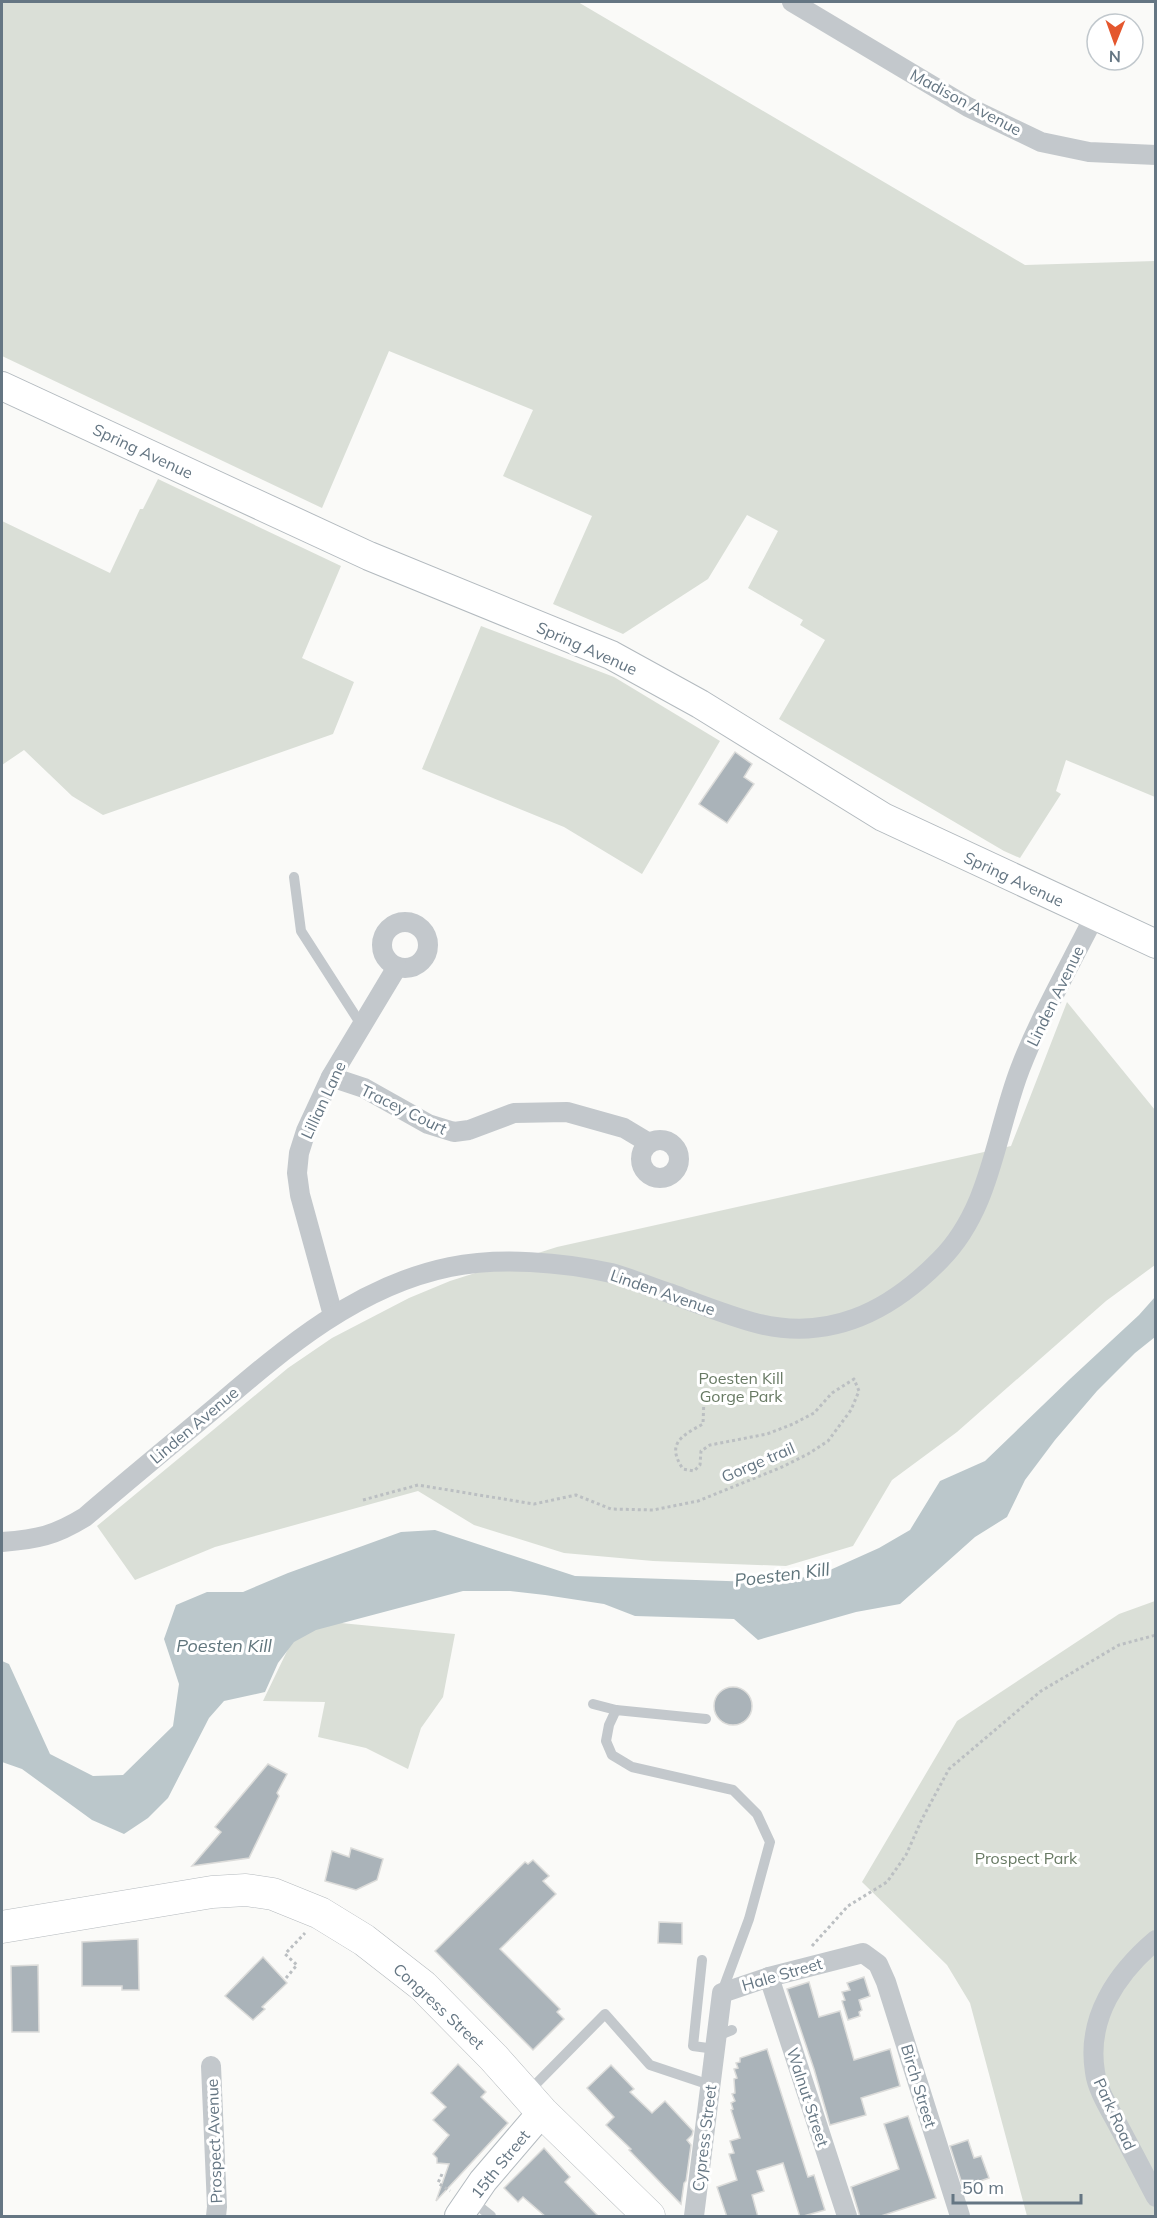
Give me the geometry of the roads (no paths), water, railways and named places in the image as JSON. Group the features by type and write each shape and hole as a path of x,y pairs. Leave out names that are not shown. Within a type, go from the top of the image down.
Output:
{"main road":[{"name":"Congress Street","path":"2,1927 212,1892 246,1890 273,1894 320,1913 364,1940 423,1986 494,2058 534,2103 649,2217"}],"street":[{"name":"Madison Avenue","path":"794,2 968,107 1041,142 1089,152 1155,155"},
{"name":"Spring Avenue","path":"2,386 369,556 611,655 700,704 883,817 1155,944"},
{"name":"Linden Avenue","path":"2,1542 34,1540 62,1531 85,1517 280,1353 333,1315 396,1282 447,1267 486,1261 559,1266 612,1274 753,1323 780,1328 807,1329 840,1324 866,1315 896,1299 941,1260 963,1234 976,1210 1019,1072 1032,1039 1094,917"},
{"name":"Lillian Lane","path":"333,1315 300,1195 297,1173 299,1153 306,1131 331,1077 397,968"},
{"name":"Tracey Court","path":"331,1077 364,1088 428,1124 454,1132 469,1130 514,1113 567,1112 624,1128 649,1143"},
{"name":"Park Road","path":"1155,1940 1124,1972 1102,2006 1093,2047 1095,2074 1108,2106 1155,2197"},
{"name":"Hale Street","path":"719,2043 722,1993 769,1977 863,1953 872,1960"},
{"name":"Birch Street","path":"872,1960 878,1964 886,1982 957,2216"},
{"name":"Walnut Street","path":"769,1977 847,2217"},
{"name":"Cypress Street","path":"694,2217 710,2085 719,2043"},
{"name":"Prospect Avenue","path":"211,2066 216,2217"},
{"name":"15th Street","path":"468,2206 534,2103"}],"lane":[{"path":"294,878 301,931 362,1026"},
{"path":"593,1704 616,1710 706,1719"},
{"path":"616,1710 609,1725 606,1741 612,1755 632,1767 733,1790 757,1814 770,1842 749,1919 722,1993"},
{"path":"702,1960 693,2046 719,2043"},
{"path":"534,2103 605,2014 650,2065 710,2085"}],"water":[{"name":"Poesten Kill","path":"1155,1297 1155,1337 1135,1353 1097,1391 1055,1440 1025,1480 1007,1517 975,1537 900,1604 856,1612 758,1640 734,1619 635,1616 604,1604 545,1595 510,1591 463,1591 316,1630 294,1642 278,1663 265,1692 224,1701 209,1718 168,1798 148,1818 124,1834 92,1820 22,1769 2,1762 2,1661 9,1664 50,1754 93,1776 123,1775 173,1726 179,1684 164,1639 176,1605 207,1592 243,1592 401,1532 435,1530 575,1576 783,1583 830,1570 879,1548 910,1530 940,1481 985,1461 1139,1315"}],"park label":[{"name":"Poesten Kill Gorge Park","path":"741,1387"},
{"name":"Prospect Park","path":"1026,1858"}]}
